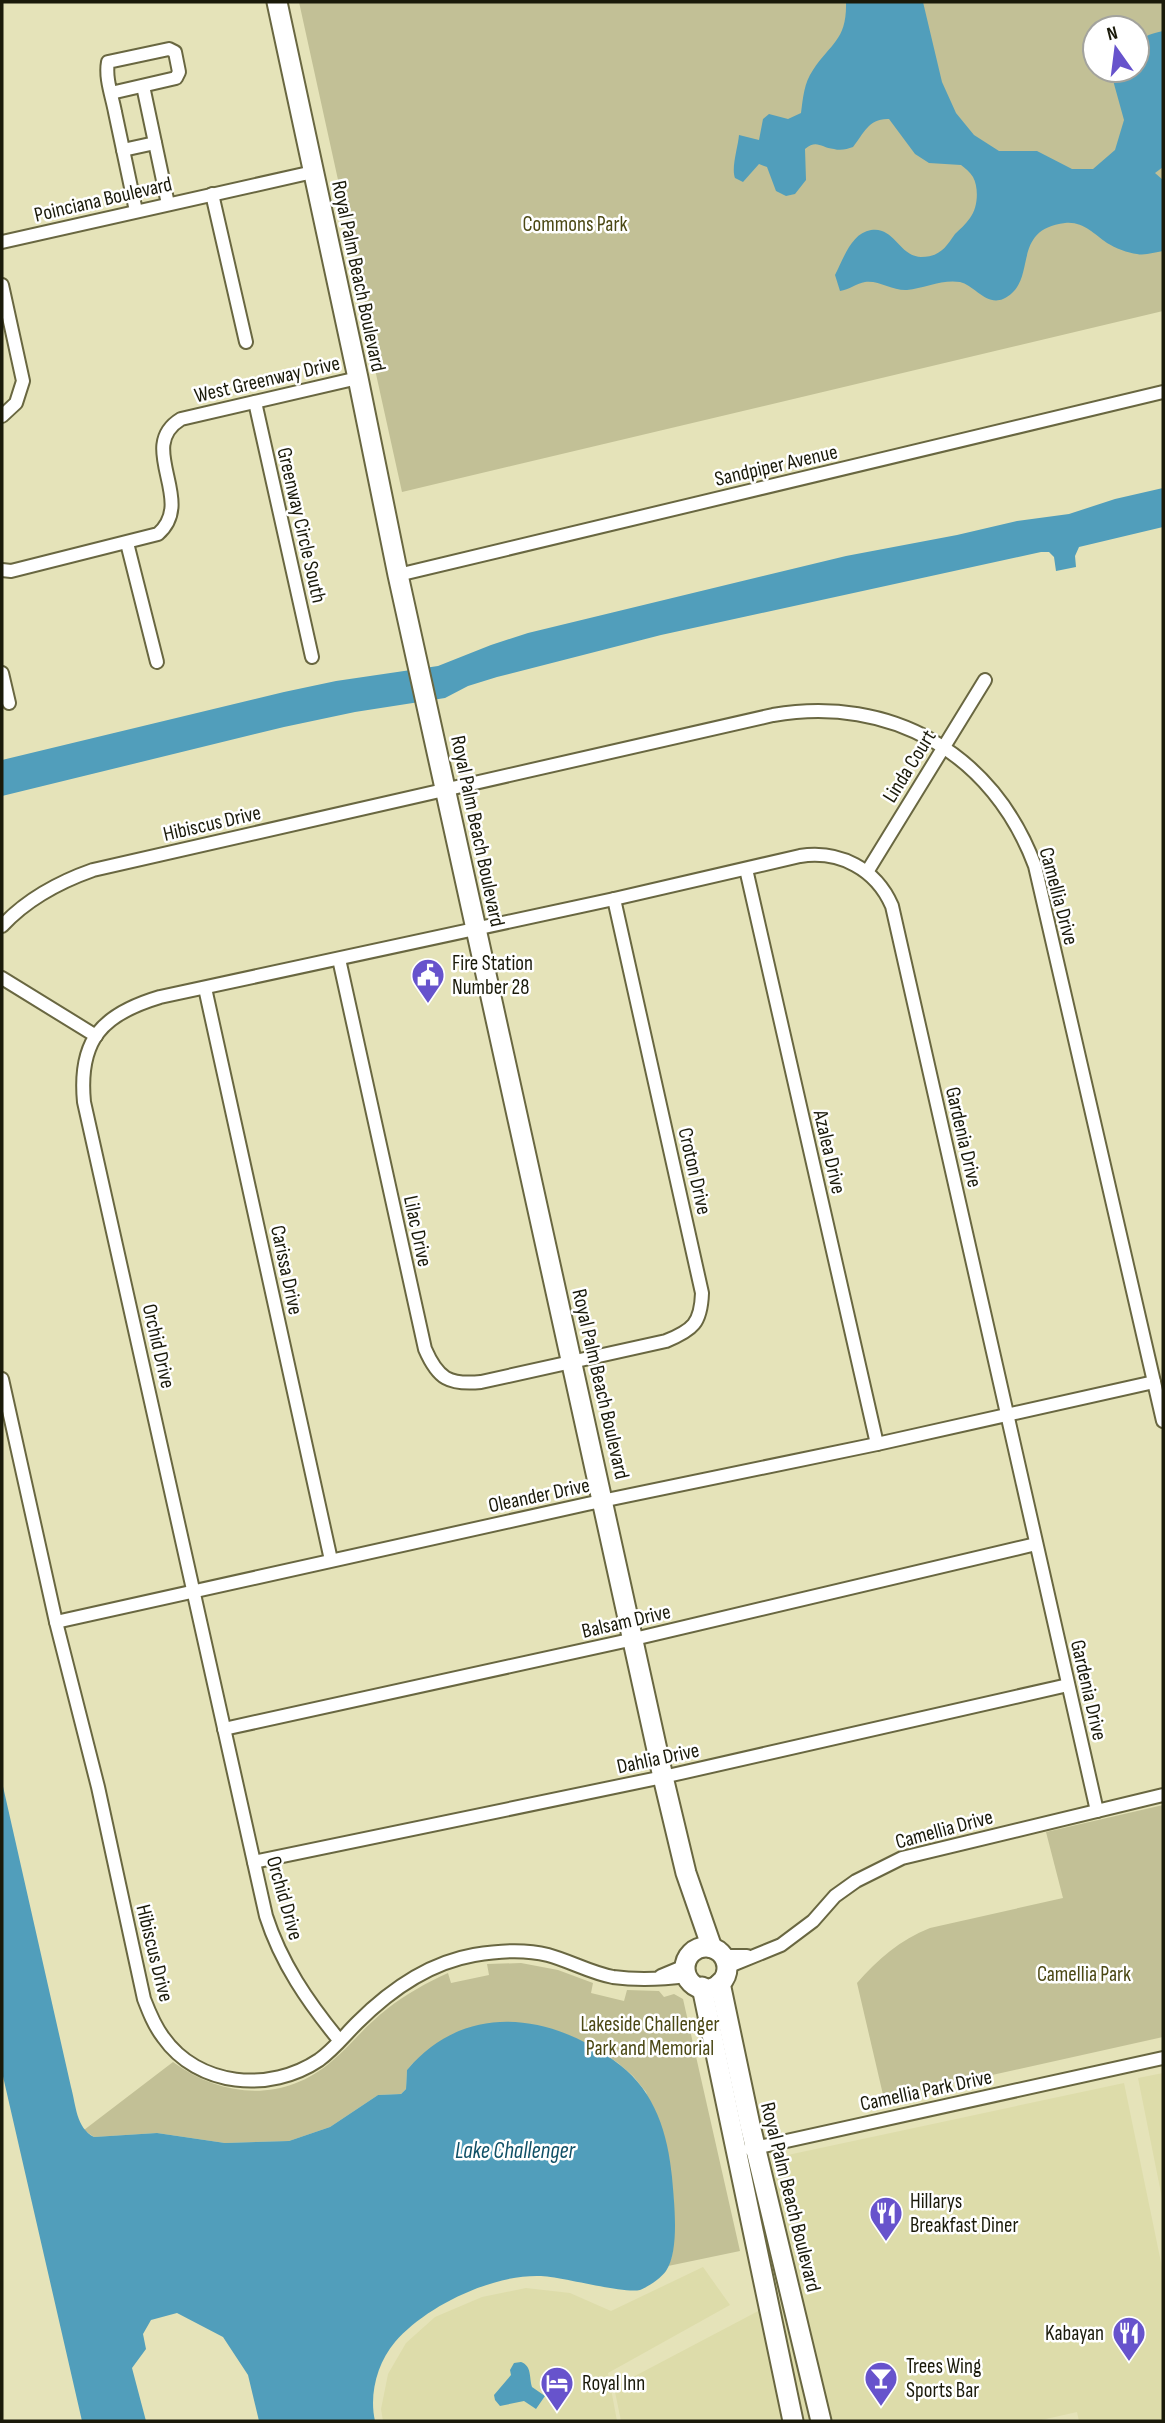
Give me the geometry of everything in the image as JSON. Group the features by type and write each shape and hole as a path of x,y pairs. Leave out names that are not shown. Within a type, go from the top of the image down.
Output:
{"street":[{"name":"Royal Palm Beach Boulevard","path":"276,2 358,377 398,575 686,1873 706,1967 735,2153 793,2421"},
{"path":"111,93 176,78 179,72 175,52 169,49 108,62 111,93 136,211"},
{"path":"143,86 168,204"},
{"path":"123,150 155,143"},
{"name":"Poinciana Boulevard","path":"2,243 313,172"},
{"path":"212,194 246,342"},
{"path":"2,285 23,381 16,403 2,416"},
{"name":"West Greenway Drive","path":"2,570 11,571 158,534 169,522 173,506 162,444 168,429 181,419 358,377"},
{"name":"Sandpiper Avenue","path":"398,575 1163,393"},
{"name":"Greenway Circle South","path":"255,402 312,657"},
{"path":"127,543 157,662"},
{"path":"2,673 9,704"},
{"name":"Linda Court","path":"867,872 985,680"},
{"name":"Camellia Drive","path":"446,791 791,712 842,711 902,725 944,747 970,766 1001,800 1016,823 1035,866 1163,1421"},
{"name":"Hibiscus Drive","path":"2,926 29,902 52,888 93,870 446,791"},
{"name":"Gardenia Drive","path":"477,929 800,856 819,854 846,860 867,872 884,891 892,906 1097,1811"},
{"name":"Azalea Drive","path":"746,869 877,1444"},
{"name":"Croton Drive","path":"573,1362 666,1341 686,1333 697,1322 701,1310 702,1293 614,899"},
{"name":"Orchid Drive","path":"339,2040 299,1988 275,1944 254,1862 85,1102 84,1072 96,1036 116,1014 133,1005 477,929"},
{"name":"Lilac Drive","path":"338,959 425,1349 433,1368 447,1380 462,1384 573,1362"},
{"path":"2,978 96,1036"},
{"name":"Carissa Drive","path":"205,988 331,1560"},
{"name":"Hibiscus Drive","path":"2,1379 56,1622 98,1787 144,1999 164,2039 180,2054 198,2068 232,2080 280,2077 302,2070 321,2058 386,1996 409,1980 452,1960 474,1955 499,1951 545,1955 612,1976 657,1978 706,1967"},
{"name":"Oleander Drive","path":"56,1622 603,1500 877,1444 1154,1382"},
{"name":"Balsam Drive","path":"224,1729 634,1639 1036,1544"},
{"name":"Dahlia Drive","path":"254,1862 663,1777 1068,1685"},
{"name":"Camellia Drive","path":"706,1967 761,1954 794,1937 813,1921 835,1896 878,1868 912,1856 1163,1796"},
{"name":"Royal Palm Beach Boulevard","path":"706,1967 756,2148 821,2421"},
{"name":"Camellia Park Drive","path":"735,2153 1163,2058"}],"shaded area":[{"path":"1163,2073 1163,2203 1138,2078"},
{"path":"1124,2083 1163,2272 1163,2421 1079,2421 1077,2412 1037,2421 621,2421 614,2387 796,2291 769,2159"},
{"path":"703,2267 730,2305 608,2373 617,2421 383,2421 381,2409 388,2374 406,2343 435,2317 482,2297 526,2288 570,2293 611,2311"}],"green space":[{"name":"Commons Park","path":"299,2 1163,2 1163,311 402,492 376,374 374,344"},
{"name":"Camellia Park","path":"1163,1805 1163,2037 884,2099 857,1983 865,1974 899,1944 930,1928 1063,1898 1046,1832"},
{"name":"Lakeside Challenger Park and Memorial","path":"521,1963 558,1970 593,1983 591,1993 624,2001 627,1990 659,1991 664,1997 674,1994 683,1999 740,2251 668,2266 672,2256 674,2204 669,2158 646,2092 618,2063 594,2047 547,2029 413,2063 407,2070 406,2089 401,2094 378,2095 330,2127 289,2141 225,2143 157,2133 94,2137 84,2130 173,2062 192,2074 232,2089 253,2091 294,2084 313,2075 332,2061 380,2015 401,1998 424,1985 448,1973 451,1983 489,1975 487,1964"}],"water":[{"path":"846,2 923,2 942,82 956,113 974,135 999,151 1037,151 1072,169 1093,169 1115,150 1124,120 1114,84 1151,84 1151,35 1163,31 1163,167 1155,173 1163,180 1163,251 1143,255 1130,253 1110,245 1083,226 1065,223 1047,228 1036,235 1020,281 1014,291 1003,299 991,300 965,284 954,281 907,290 865,282 840,291 835,275 848,248 858,236 871,230 879,230 913,255 933,255 945,247 973,214 977,198 975,182 966,169 961,165 929,163 915,154 889,119 872,124 853,147 839,150 816,144 805,149 806,180 795,194 786,196 776,191 767,167 759,164 743,182 735,178 734,163 739,135 759,140 763,119 769,114 788,119 801,113 804,91 810,75 837,40 846,15"},
{"path":"1163,488 1163,527 1079,547 1075,556 1076,567 1056,571 1054,557 1049,552 1041,552 661,635 497,677 468,686 445,698 355,712 284,727 2,796 2,760 284,692 336,681 438,666 528,633 846,556 1017,521 1069,514 1115,499"},
{"name":"Lake Challenger","path":"2,1782 76,2108 80,2122 88,2133 94,2137 157,2133 225,2143 289,2141 330,2127 378,2095 401,2094 406,2089 407,2070 430,2048 456,2032 483,2024 510,2022 539,2025 594,2047 632,2076 651,2101 663,2130 672,2177 675,2238 666,2271 647,2287 632,2291 541,2276 502,2280 442,2305 408,2329 383,2360 374,2390 375,2421 259,2421 248,2375 223,2337 177,2313 151,2320 143,2334 146,2349 132,2368 146,2421 82,2421 2,2072"},
{"path":"521,2362 529,2369 532,2387 545,2396 536,2409 524,2401 500,2406 495,2400 494,2395 511,2375 510,2370 514,2363"}],"place":[{"name":"Fire Station Number 28","path":"428,1005"},
{"name":"Hillarys Breakfast Diner","path":"886,2243"},
{"name":"Kabayan","path":"1129,2363"},
{"name":"Trees Wing Sports Bar","path":"881,2408"},
{"name":"Royal Inn","path":"557,2413"}]}
